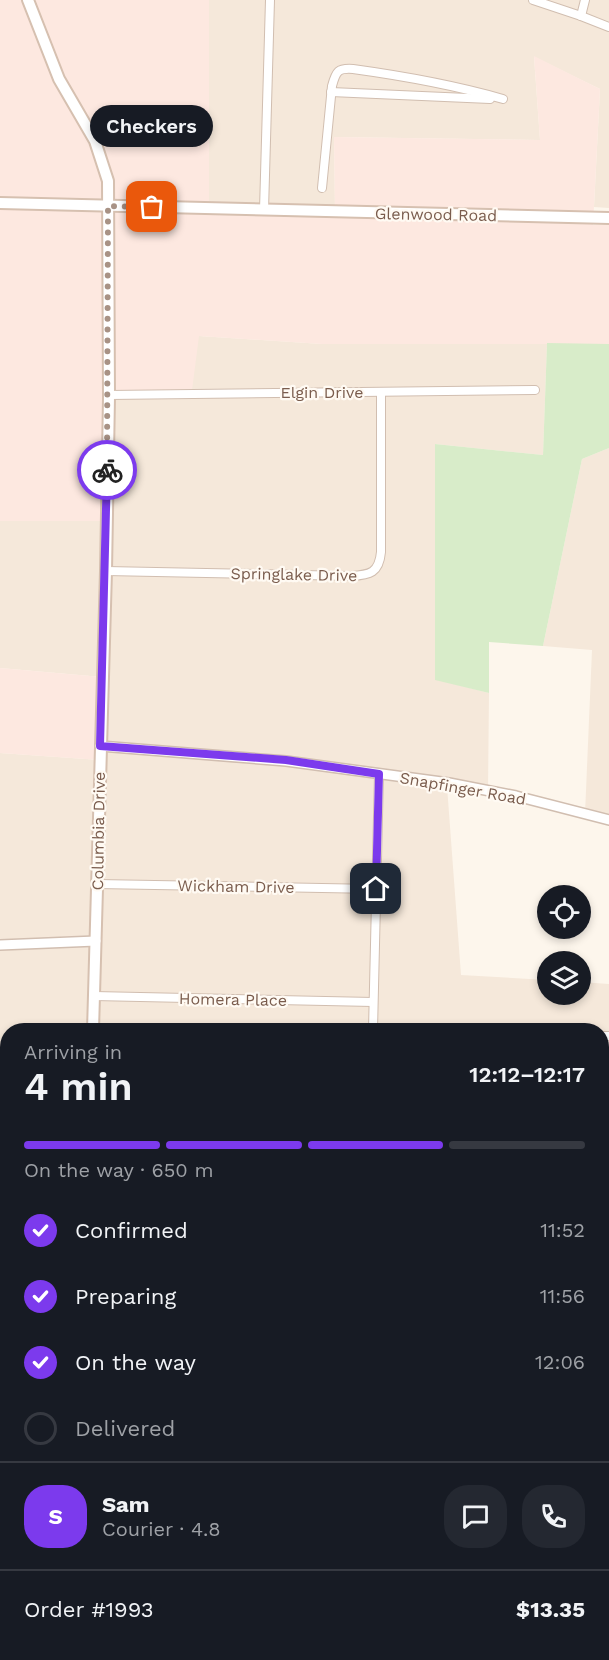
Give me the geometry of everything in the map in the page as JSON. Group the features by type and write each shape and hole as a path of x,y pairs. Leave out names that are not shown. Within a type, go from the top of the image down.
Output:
{"main road":[{"name":"Columbia Drive","path":"28,0 59,79 95,141 108,181 109,394 106,571 93,1023"},
{"name":"Glenwood Road","path":"0,203 609,218"}],"street":[{"path":"264,210 270,0"},
{"path":"533,0 609,27"},
{"path":"581,16 585,0"},
{"path":"322,189 331,92 334,76 338,71 353,69 412,77 503,99 379,96 331,92"},
{"name":"Elgin Drive","path":"109,394 535,390"},
{"name":"Springlake Drive","path":"106,571 351,576 370,573 377,567 381,552 381,393"},
{"name":"Snapfinger Road","path":"100,746 286,760 449,783 516,796 609,820"},
{"path":"373,1023 379,774"},
{"name":"Wickham Drive","path":"97,884 376,889"},
{"path":"0,945 96,941"},
{"name":"Homera Place","path":"94,996 373,1002"}],"shaded area":[{"path":"0,0 209,0 209,207 335,211 334,137 540,140 534,56 600,89 593,225 609,225 609,344 322,344 199,336 191,398 110,398 110,521 0,521"},
{"path":"209,0 609,0 609,208 594,207 600,89 534,57 540,140 334,137 335,211 209,208"},
{"path":"199,336 322,344 547,343 543,455 435,444 435,679 489,693 488,791 447,786 461,975 537,979 537,1005 591,1005 591,983 609,984 609,1023 0,1023 0,753 100,760 102,677 0,668 0,521 110,521 110,398"},
{"path":"609,448 609,822 585,814 592,650 543,646 582,459"},
{"path":"0,668 102,677 100,760 0,753"}],"green space":[{"path":"547,343 609,344 609,448 582,459 543,646 489,642 489,693 435,680 435,444 543,455"}],"way so far":[{"path":"107,470 108,206 152,207"}],"place":[{"name":"Checkers","path":"152,207"}],"route":[{"path":"107,470 100,746 286,760 379,774 376,889"}]}
